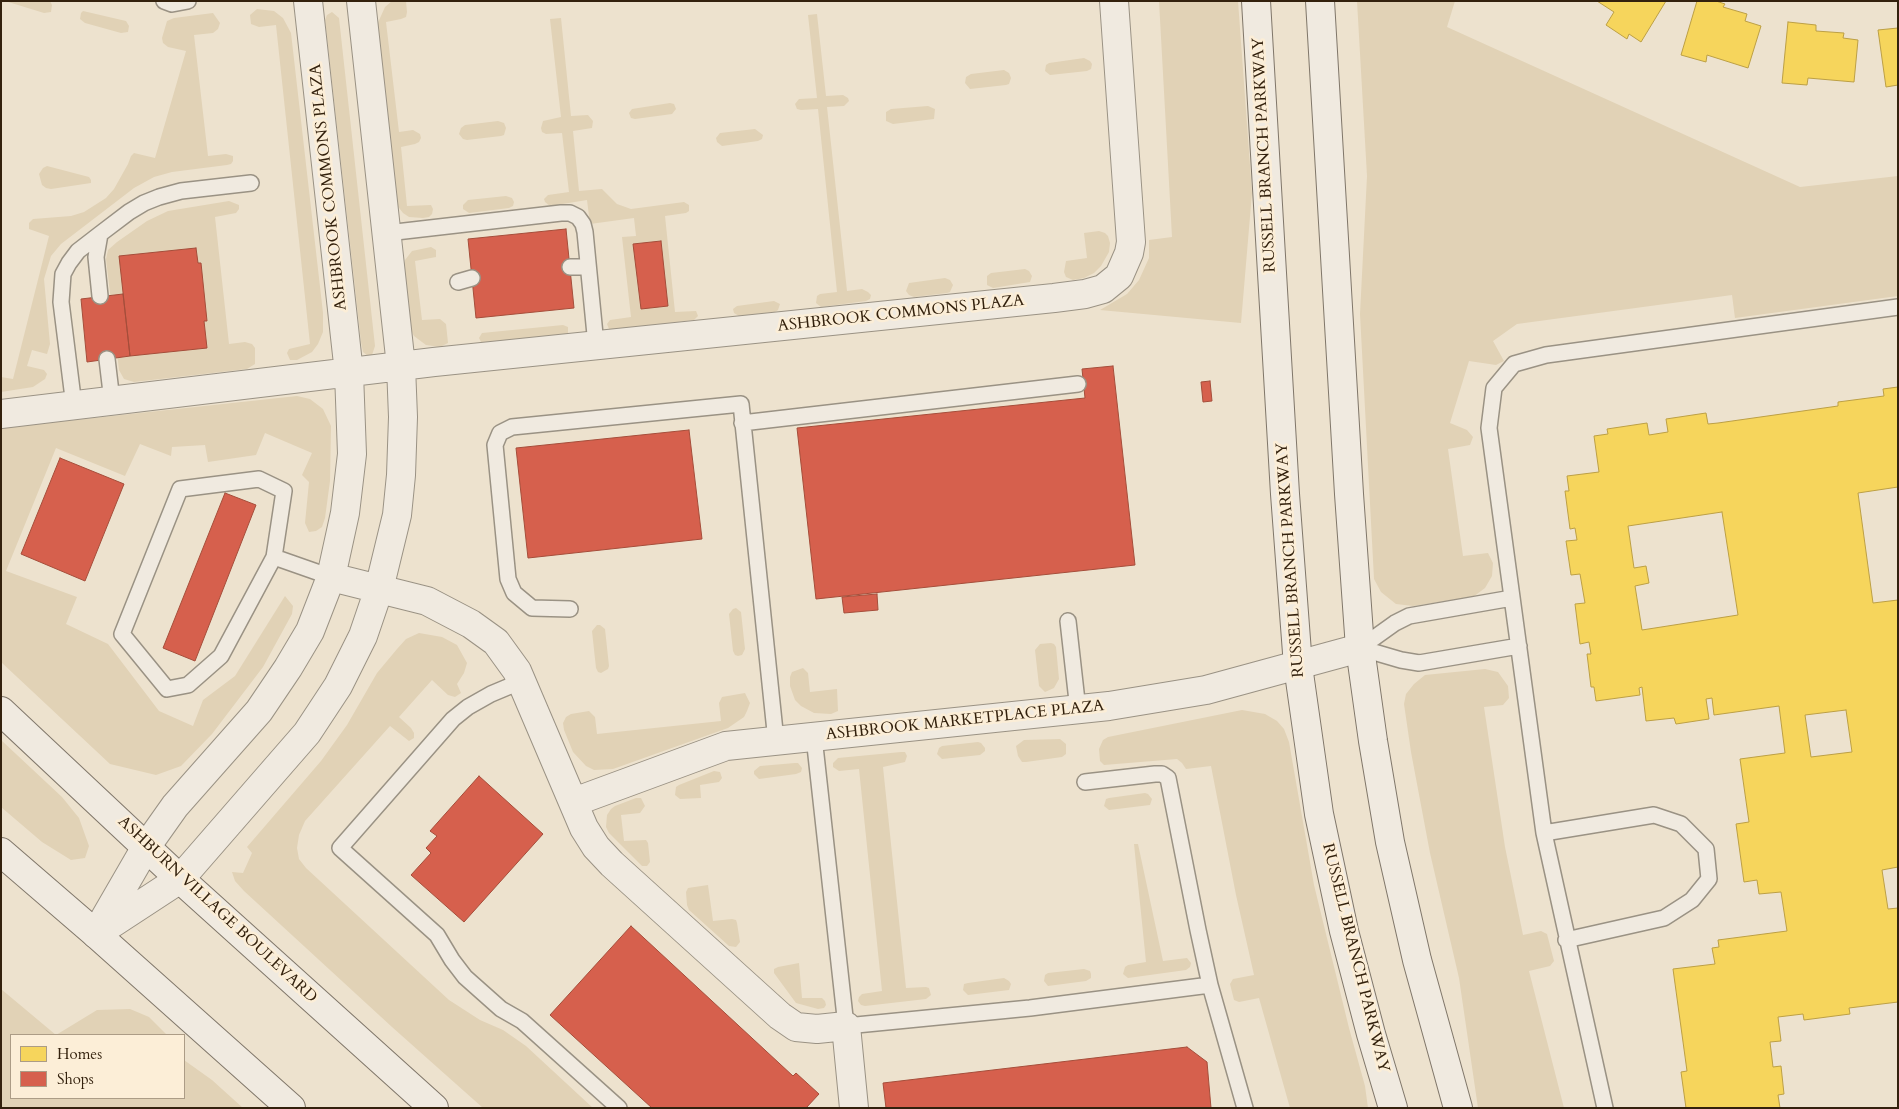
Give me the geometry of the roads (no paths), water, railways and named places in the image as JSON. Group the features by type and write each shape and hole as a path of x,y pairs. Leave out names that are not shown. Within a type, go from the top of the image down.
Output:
{"street":[{"name":"ASHBROOK COMMONS PLAZA","path":"96,934 146,847 175,806 259,711 310,632 332,576 345,513 352,454 349,373 308,1"},
{"path":"96,934 180,879 307,733 342,677 363,636 379,589 393,539 401,475 403,417 401,366 361,1"},
{"name":"ASHBROOK COMMONS PLAZA","path":"1,414 401,366 1062,297 1103,290 1119,276 1129,253 1131,242 1114,1"},
{"name":"RUSSELL BRANCH PARKWAY","path":"1256,1 1285,494 1298,666 1319,814 1338,904 1371,1034 1394,1108"},
{"path":"1320,1 1360,648 1373,742 1390,842 1417,960 1458,1108"},
{"path":"332,576 427,601 471,624 496,642 522,681 584,828 596,847 612,864 780,1016 796,1027 817,1029 846,1026 854,1108"},
{"name":"ASHBROOK MARKETPLACE PLAZA","path":"574,802 726,746 1109,706 1206,690 1360,648"},
{"name":"ASHBURN VILLAGE BOULEVARD","path":"1,711 180,879 434,1108"},
{"path":"1,852 291,1108"}],"lane":[{"path":"164,1 172,4 188,1"},
{"path":"74,406 61,302 61,287 63,274 78,251 128,212 159,197 182,191 251,183"},
{"path":"387,234 560,213 570,213 578,217 583,224 596,346"},
{"path":"100,234 96,257 100,296"},
{"path":"570,267 588,267"},
{"path":"1604,1108 1544,833 1489,428 1494,388 1514,364 1546,355 1898,307"},
{"path":"107,359 112,401"},
{"path":"742,423 1078,384"},
{"path":"570,609 532,608 514,593 508,579 495,445 500,433 512,427 740,404 776,741"},
{"path":"259,479 284,491 274,556 221,656 188,685 167,689 122,634 180,489 259,479"},
{"path":"274,556 332,576"},
{"path":"1360,648 1395,623 1409,616 1512,598"},
{"path":"1068,621 1078,710"},
{"path":"1360,648 1401,660 1419,663 1519,646"},
{"path":"522,681 491,694 468,707 453,719 340,848 437,935 465,977 501,1008 522,1021 619,1108"},
{"path":"814,737 846,1026 1030,1008 1210,985"},
{"path":"1085,782 1155,774 1162,774 1168,778 1210,985 1245,1108"},
{"path":"1544,833 1654,815 1680,824 1706,849 1709,879 1692,900 1664,918 1566,940"}]}
